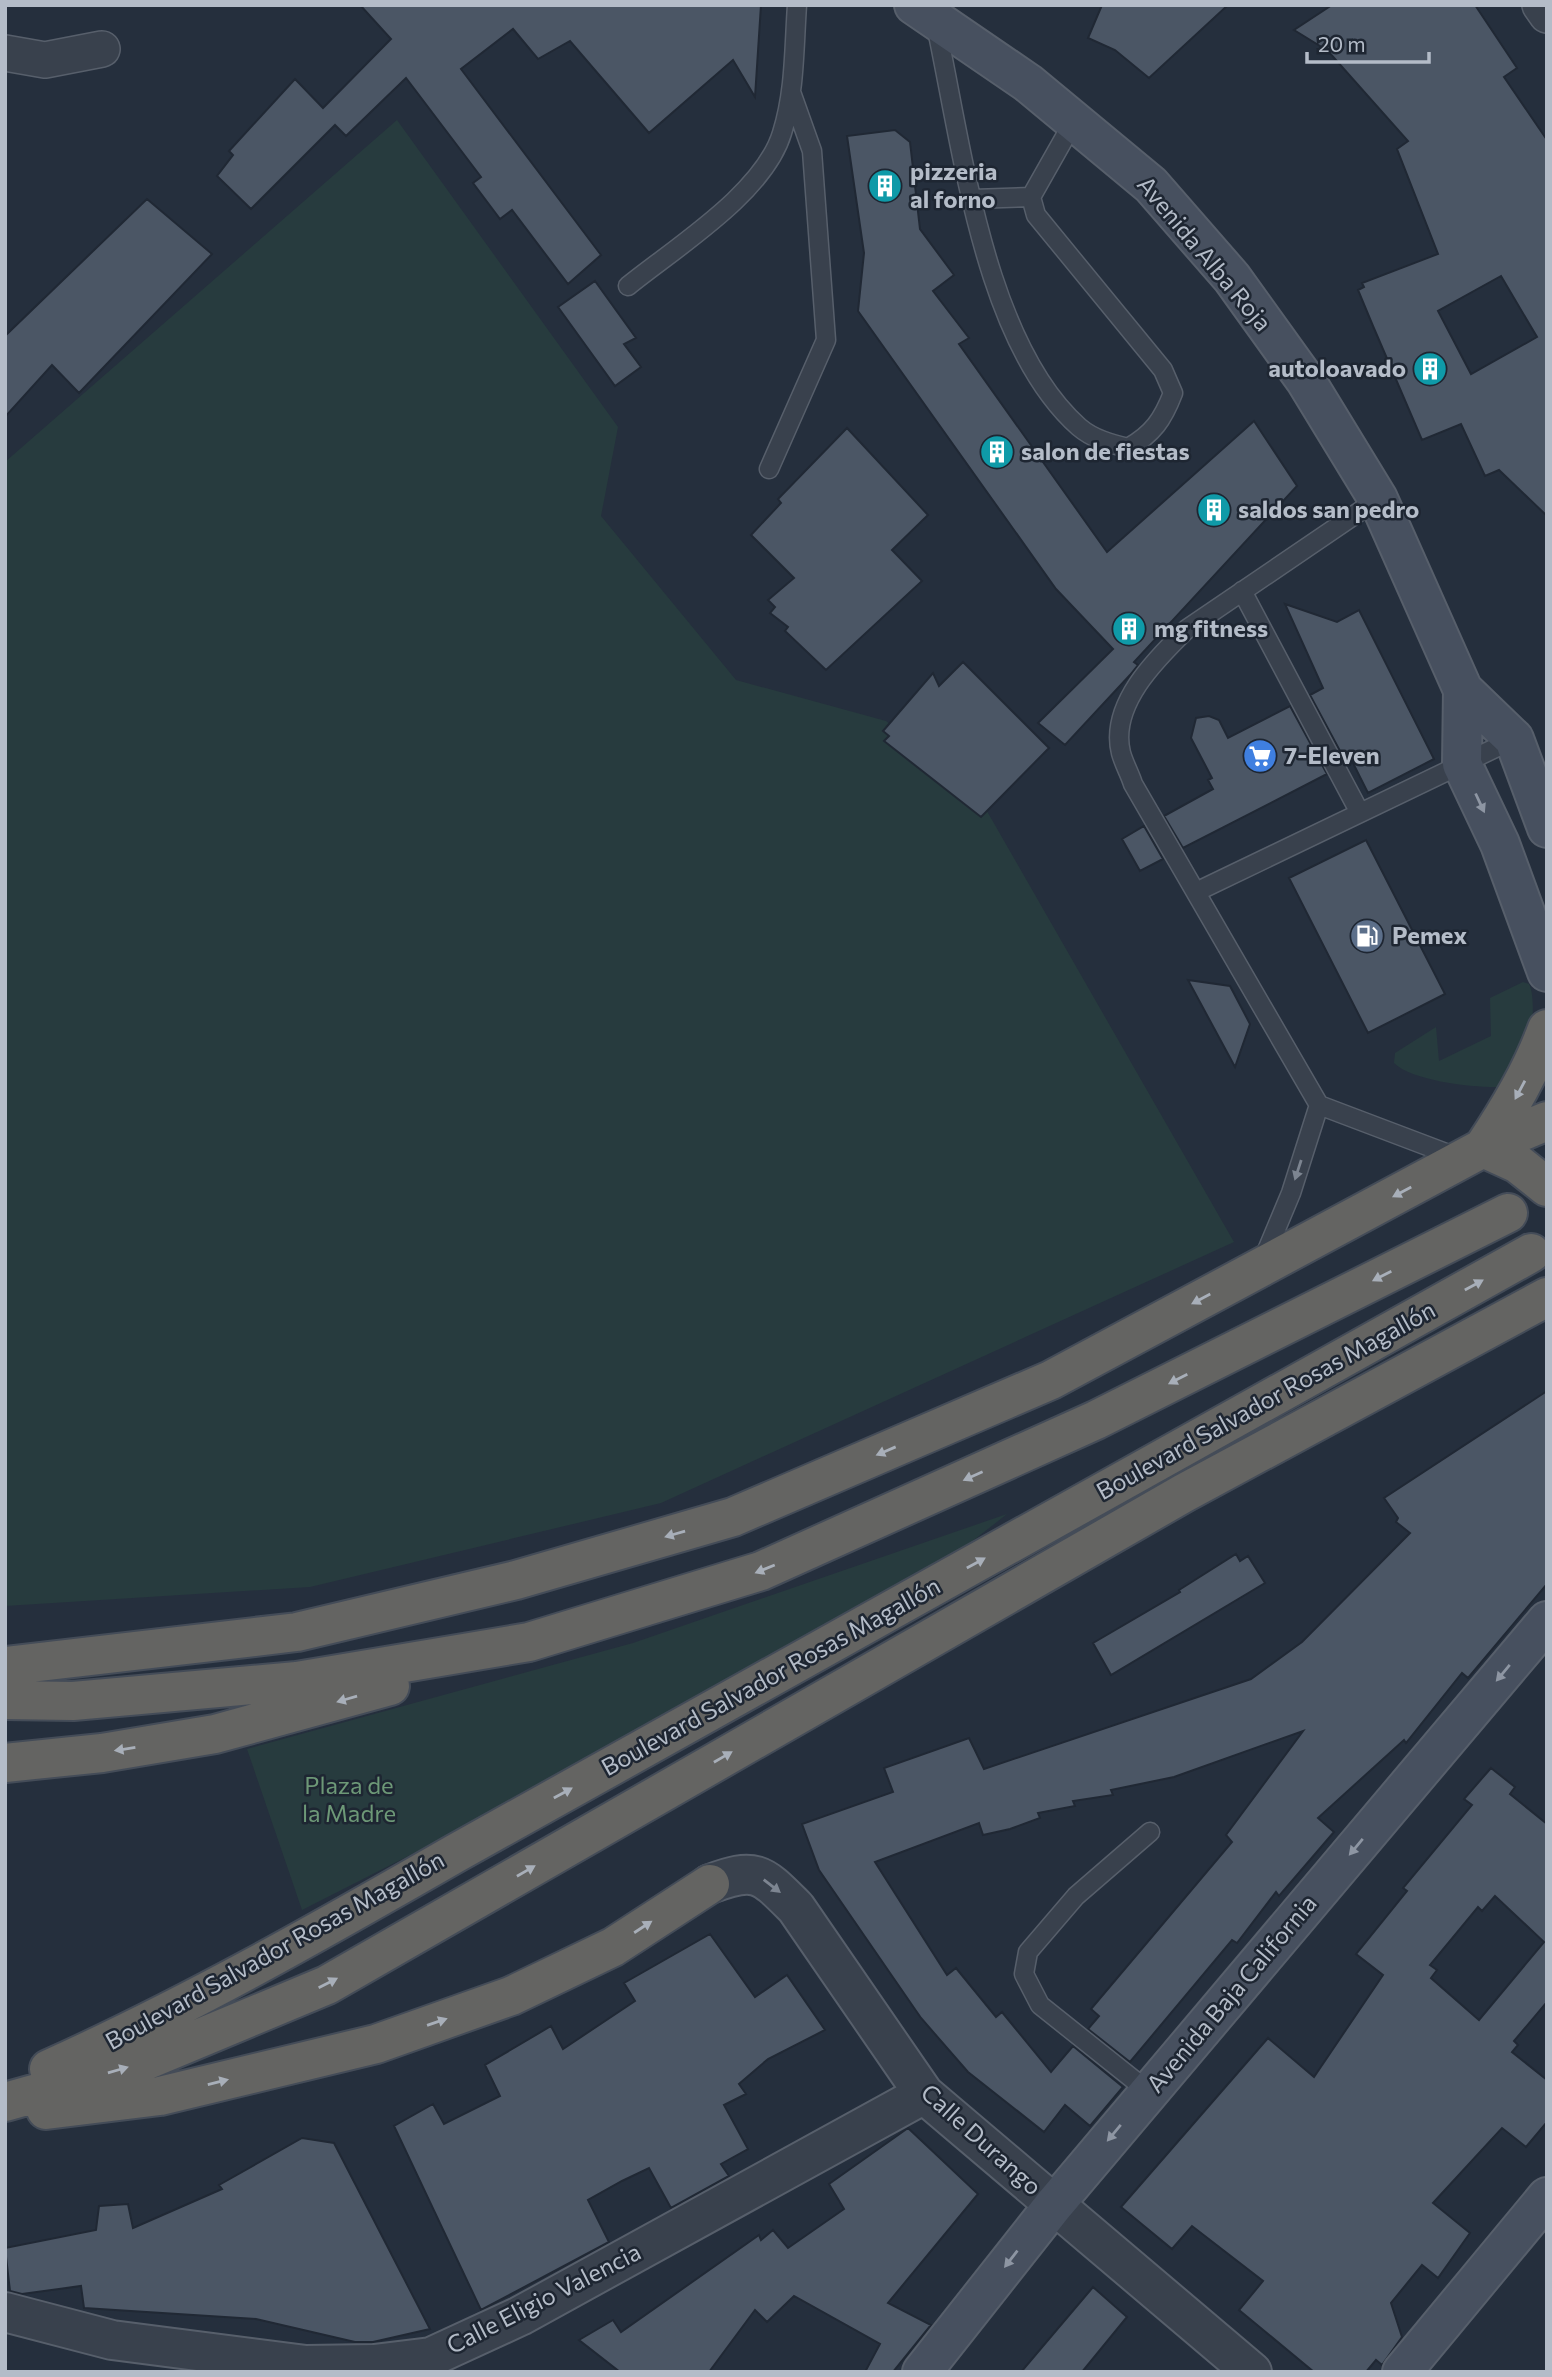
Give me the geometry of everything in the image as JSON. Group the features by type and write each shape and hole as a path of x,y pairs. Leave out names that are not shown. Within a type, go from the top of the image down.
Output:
{"highway":[{"path":"1473,1153 1533,1065 1547,1029"},
{"path":"5,1666 297,1632 516,1580 733,1517 1051,1380 1473,1153 1547,1121"},
{"path":"1473,1153 1518,1164 1547,1187"},
{"path":"5,1763 102,1753 215,1734 397,1684 761,1571 1096,1420 1508,1213"},
{"name":"Boulevard Salvador Rosas Magallón","path":"5,2089 125,2035 287,1950 468,1846 1531,1254"},
{"path":"5,2102 133,2066 327,1985 1184,1493 1547,1297"},
{"path":"5,1700 73,1701 297,1681 529,1642"},
{"path":"5,2115 160,2096 376,2044 534,1985 613,1947 710,1884"}],"main road":[{"name":"Avenida Alba Roja","path":"924,12 1028,83 1151,185 1232,278 1306,381 1378,499 1463,690 1514,739 1547,828"},
{"name":"Avenida Alba Roja","path":"1463,690 1462,764 1500,844 1547,972"},
{"name":"Avenida Baja California","path":"922,2372 1053,2206 1547,1621"},
{"path":"1402,2372 1547,2197"}],"street":[{"path":"1541,5 1547,15"},
{"path":"5,52 45,60 102,49"},
{"name":"Calle Durango","path":"710,1884 736,1874 754,1873 775,1886 796,1908 924,2094 1252,2372"},
{"name":"Calle Eligio Valencia","path":"5,2312 112,2340 306,2365 374,2364 431,2357 520,2316 924,2094"}],"lane":[{"path":"628,286 747,191 767,164 782,135 791,92 797,5"},
{"path":"924,12 1002,307 1027,359 1063,410 1081,429 1104,442 1128,448 1149,436 1163,418 1173,393 1163,369 1036,215 1031,198 1074,121"},
{"path":"769,469 825,341 812,151 791,92"},
{"path":"973,199 1031,198"},
{"path":"1378,499 1187,629 1160,654 1135,687 1123,719 1121,751 1133,784 1198,891 1320,1105 1473,1153"},
{"path":"1242,591 1360,813"},
{"path":"1198,891 1514,739"},
{"path":"1260,1267 1320,1105"},
{"path":"1149,2092 1040,2005 1024,1974 1028,1952 1076,1896 1150,1832"}],"green space":[{"path":"397,120 618,427 601,516 736,680 886,721 984,806 1234,1242 661,1503 310,1587 5,1606 5,462"},
{"path":"1523,982 1529,984 1533,1001 1529,1045 1523,1066 1501,1087 1460,1085 1429,1079 1394,1063 1395,1053 1436,1027 1439,1061 1491,1036 1490,998"},
{"name":"Plaza de la Madre","path":"1007,1514 947,1561 605,1756 302,1910 247,1749 633,1643"}],"building":[{"path":"360,5 761,5 755,97 733,60 649,133 570,41 538,59 513,29 461,69 601,255 568,284 512,210 500,219 473,183 481,177 406,78 346,136 335,125 251,209 217,176 233,155 229,151 295,79 323,108 391,39"},
{"path":"1102,5 1228,5 1149,78 1115,50 1088,38"},
{"path":"1332,5 1475,5 1517,68 1504,77 1547,140 1547,516 1499,470 1485,476 1461,424 1422,440 1358,290 1364,287 1362,283 1438,254 1397,149 1408,141 1328,51 1294,30","holes":["1501,276 1537,337 1471,374 1438,311"]},
{"path":"895,130 910,142 920,229 954,275 933,291 969,338 959,344 1107,552 1254,421 1297,486 1134,662 1138,665 1130,675 1065,745 1038,723 1113,649 1056,589 858,311 864,253 847,136"},
{"path":"147,199 212,254 79,393 52,365 5,417 5,336"},
{"path":"595,281 636,338 624,344 641,367 615,386 558,307"},
{"path":"847,428 928,515 892,550 922,581 826,670 785,631 788,627 770,613 775,607 768,600 794,578 751,535 781,503 778,499"},
{"path":"1285,604 1337,622 1359,610 1434,759 1368,793 1352,761 1347,764 1310,695 1323,688"},
{"path":"963,662 1049,748 981,817 884,741 889,736 883,731 933,673 939,686"},
{"name":"7-Eleven","path":"1290,706 1327,774 1183,848 1164,816 1213,789 1208,780 1212,778 1191,738 1196,718 1209,716 1219,720 1228,738"},
{"path":"1144,826 1163,859 1140,871 1122,839"},
{"name":"Pemex","path":"1366,840 1445,994 1368,1033 1289,878"},
{"path":"1188,980 1230,986 1250,1024 1235,1067"},
{"path":"1547,1391 1547,1584 1468,1678 1462,1673 1406,1743 1404,1740 1318,1818 1334,1832 1279,1896 1276,1892 1237,1943 1232,1940 1130,2062 1088,2029 1099,2016 1091,2009 1232,1842 1226,1835 1303,1731 1174,1777 1111,1790 1113,1795 1073,1801 1075,1806 1038,1813 1040,1818 1010,1829 983,1835 979,1823 875,1862 947,1975 956,1968 996,2017 1002,2012 1051,2072 1073,2046 1123,2087 1090,2126 1065,2105 1044,2132 968,2072 921,2018 819,1870 802,1824 893,1792 884,1768 969,1738 984,1769 1251,1679 1302,1642 1410,1533 1396,1522 1398,1518 1384,1498"},
{"path":"1236,1554 1240,1561 1248,1556 1265,1583 1111,1675 1093,1643 1180,1592 1179,1590"},
{"path":"1491,1768 1515,1787 1510,1794 1547,1824 1547,2002 1514,2041 1518,2045 1512,2052 1547,2080 1547,2122 1526,2147 1502,2128 1433,2203 1470,2233 1438,2278 1422,2265 1391,2303 1402,2337 1382,2365 1376,2360 1366,2372 1314,2372 1239,2310 1263,2281 1192,2226 1172,2249 1121,2207 1268,2038 1314,2077 1383,1975 1356,1954 1407,1891 1403,1888 1472,1805 1464,1799","holes":["1495,1896 1544,1942 1479,2020 1431,1978 1437,1970 1430,1965 1478,1907 1482,1911"]},
{"path":"710,1934 755,1997 787,1975 825,2030 768,2059 739,2084 746,2094 724,2105 748,2149 721,2164 729,2176 671,2208 649,2168 622,2181 588,2200 609,2242 481,2310 394,2126 433,2104 444,2124 500,2096 485,2065 551,2026 563,2049 635,2001 624,1983"},
{"path":"908,2128 978,2194 888,2303 931,2325 893,2372 865,2372 880,2344 794,2296 767,2322 755,2310 709,2372 620,2372 579,2340 613,2320 621,2332 759,2235 761,2240 773,2230 788,2248 844,2209 829,2184"},
{"path":"302,2138 334,2143 430,2329 373,2342 355,2342 256,2319 84,2308 81,2286 22,2294 10,2291 5,2248 96,2230 99,2206 128,2204 133,2228 222,2189 219,2185"},
{"path":"1093,2287 1127,2317 1082,2372 1021,2372"}],"place":[{"name":"pizzeria al forno","path":"885,186"},
{"name":"autoloavado","path":"1430,369"},
{"name":"salon de fiestas","path":"997,452"},
{"name":"saldos san pedro","path":"1214,510"},
{"name":"mg fitness","path":"1129,629"},
{"name":"7-Eleven","path":"1260,756"},
{"name":"Pemex","path":"1367,936"}]}
